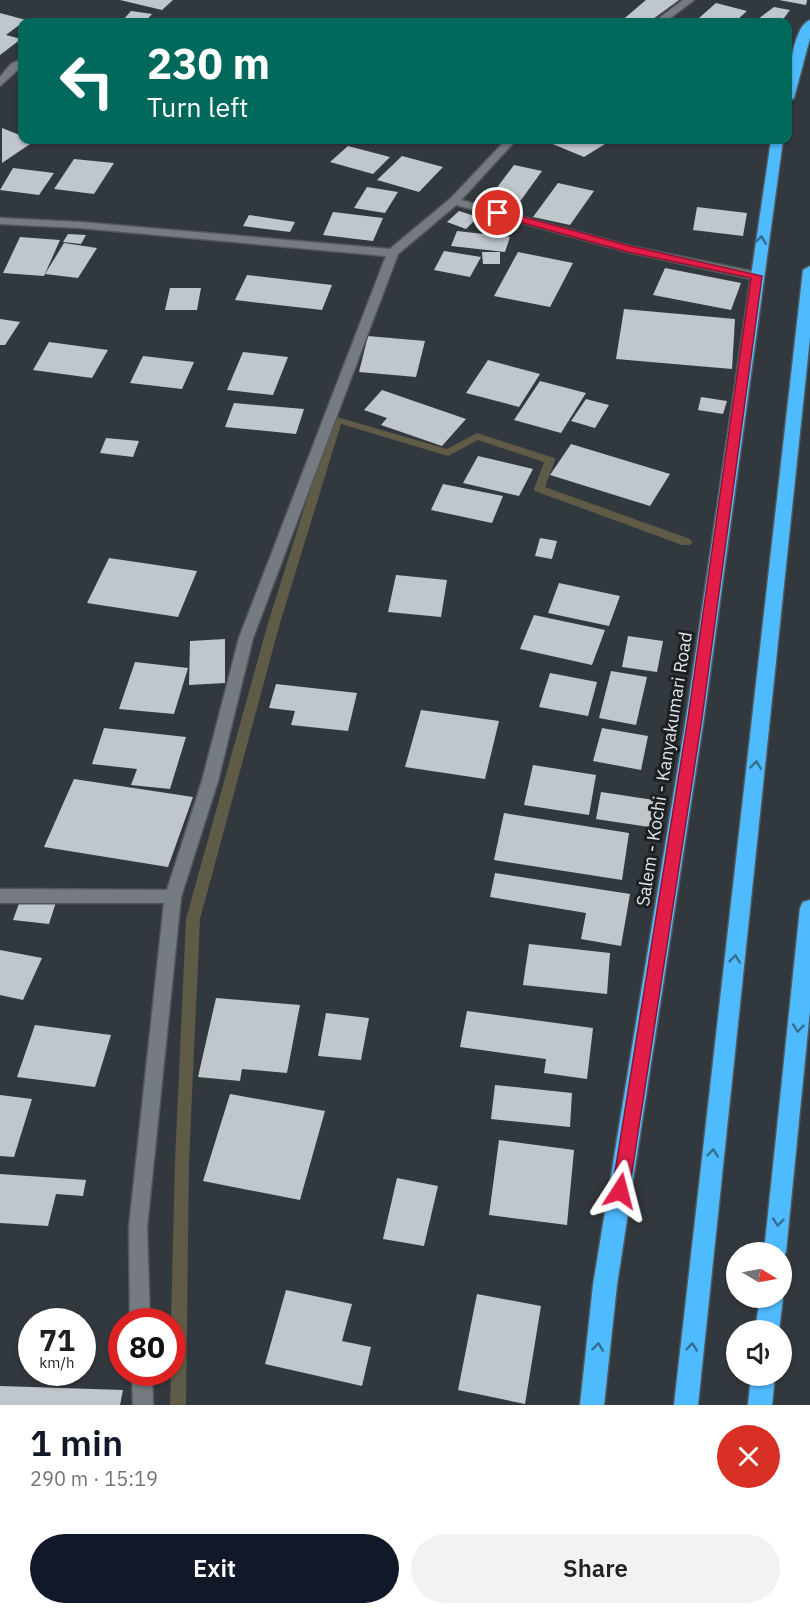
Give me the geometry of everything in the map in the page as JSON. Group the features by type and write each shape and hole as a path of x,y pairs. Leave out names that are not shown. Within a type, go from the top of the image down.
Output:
{"highway":[{"path":"792,81 800,48 810,24"},
{"name":"Salem - Kochi - Kanyakumari Road","path":"592,1405 605,1285 695,718 776,144"},
{"path":"686,1405 810,270"},
{"path":"776,1242 810,908"},
{"path":"760,1405 762,1386"}],"street":[{"path":"664,18 689,0"},
{"path":"0,83 18,64"},
{"path":"140,1308 138,1227 173,897 210,781 246,638 393,253 454,201 508,144"},
{"path":"454,201 628,249 756,276"},
{"path":"0,221 80,225 393,253"},
{"path":"0,896 173,897"},
{"path":"142,1386 143,1405"}],"building":[{"path":"120,0 173,0 162,10"},
{"path":"646,0 679,0 654,18 625,18"},
{"path":"779,0 807,0 806,5"},
{"path":"716,3 747,11 739,18 699,18"},
{"path":"774,7 790,10 784,18 759,18"},
{"path":"131,11 152,14 148,18 125,18"},
{"path":"0,13 19,18 18,26 6,35 18,38 18,41 0,55"},
{"path":"2,128 18,134 18,144 30,144 2,163"},
{"path":"553,144 605,144 584,157"},
{"path":"348,146 390,157 373,174 330,162"},
{"path":"402,156 443,167 419,192 377,180"},
{"path":"74,159 114,163 94,194 54,189"},
{"path":"514,165 542,171 516,207 487,201"},
{"path":"13,168 54,173 39,195 0,190"},
{"path":"558,183 594,191 570,225 533,217"},
{"path":"367,187 398,192 385,213 354,208"},
{"path":"697,207 747,213 743,236 693,230"},
{"path":"459,211 478,217 466,229 447,222"},
{"path":"333,212 383,218 373,241 323,235"},
{"path":"249,215 295,222 290,232 243,226"},
{"path":"457,231 510,237 505,252 451,246"},
{"path":"68,234 86,235 81,244 63,242"},
{"path":"20,237 60,240 44,276 3,273"},
{"path":"64,243 97,248 78,278 45,274"},
{"path":"444,251 481,257 470,277 434,270"},
{"path":"482,252 500,252 500,264 483,264"},
{"path":"518,252 573,263 550,307 494,296"},
{"path":"665,268 741,283 731,310 653,295"},
{"path":"247,275 332,285 322,310 235,300"},
{"path":"170,288 201,288 197,310 165,310"},
{"path":"624,309 735,319 732,369 616,359"},
{"path":"0,319 20,322 5,345 0,345"},
{"path":"368,336 425,341 416,377 359,372"},
{"path":"49,342 108,350 92,378 33,370"},
{"path":"243,352 288,357 273,395 227,390"},
{"path":"143,356 194,362 182,389 130,383"},
{"path":"488,360 540,374 519,407 466,393"},
{"path":"540,381 586,393 561,433 514,420"},
{"path":"382,390 466,419 442,446 381,425 387,418 364,410"},
{"path":"701,397 727,401 723,414 698,410"},
{"path":"586,399 609,405 595,428 571,421"},
{"path":"234,403 304,409 296,434 225,427"},
{"path":"106,438 139,441 133,457 100,453"},
{"path":"571,444 670,474 650,506 550,475"},
{"path":"478,456 533,469 519,496 463,483"},
{"path":"443,484 503,496 492,523 431,510"},
{"path":"540,538 557,541 552,559 535,556"},
{"path":"109,558 197,571 178,617 87,603"},
{"path":"396,575 447,580 441,617 388,612"},
{"path":"559,583 620,596 609,626 548,613"},
{"path":"534,615 605,630 592,665 520,649"},
{"path":"628,636 663,641 657,672 622,667"},
{"path":"225,639 225,683 189,685 190,641"},
{"path":"135,662 188,668 174,714 119,709"},
{"path":"611,671 647,677 636,725 599,718"},
{"path":"550,673 597,682 588,716 539,707"},
{"path":"276,684 357,693 348,731 291,725 295,711 269,708"},
{"path":"421,710 499,721 485,779 405,767"},
{"path":"104,728 186,737 170,789 131,785 137,769 92,764"},
{"path":"602,728 648,736 641,770 593,761"},
{"path":"533,765 596,775 589,815 524,805"},
{"path":"74,779 193,797 168,867 44,847"},
{"path":"601,792 667,802 662,829 596,819"},
{"path":"504,813 629,833 622,880 494,860"},
{"path":"495,873 630,894 621,946 581,939 586,913 490,897"},
{"path":"21,898 56,902 49,924 13,920"},
{"path":"529,944 610,953 607,994 523,985"},
{"path":"0,950 42,958 23,1000 0,995"},
{"path":"216,998 300,1005 287,1073 242,1069 240,1081 198,1077"},
{"path":"467,1011 593,1028 587,1079 544,1073 546,1059 460,1047"},
{"path":"326,1013 369,1018 361,1060 318,1056"},
{"path":"35,1025 111,1035 95,1087 17,1077"},
{"path":"495,1085 572,1093 570,1127 491,1119"},
{"path":"230,1094 325,1111 300,1200 203,1181"},
{"path":"0,1095 32,1099 14,1157 0,1156"},
{"path":"499,1140 574,1150 567,1225 489,1215"},
{"path":"0,1174 86,1180 83,1196 56,1194 48,1226 0,1223"},
{"path":"397,1178 438,1186 424,1246 383,1239"},
{"path":"286,1290 352,1304 342,1341 371,1347 362,1386 265,1364"},
{"path":"477,1294 541,1306 525,1404 458,1390"},
{"path":"0,1386 123,1390 120,1405 0,1405"}],"waterway":[{"path":"178,1405 182,1161 193,919 274,623 337,420 448,453 477,436 550,460 539,489 686,542"}],"route":[{"path":"498,213 628,249 756,276 695,718 620,1191"}]}
